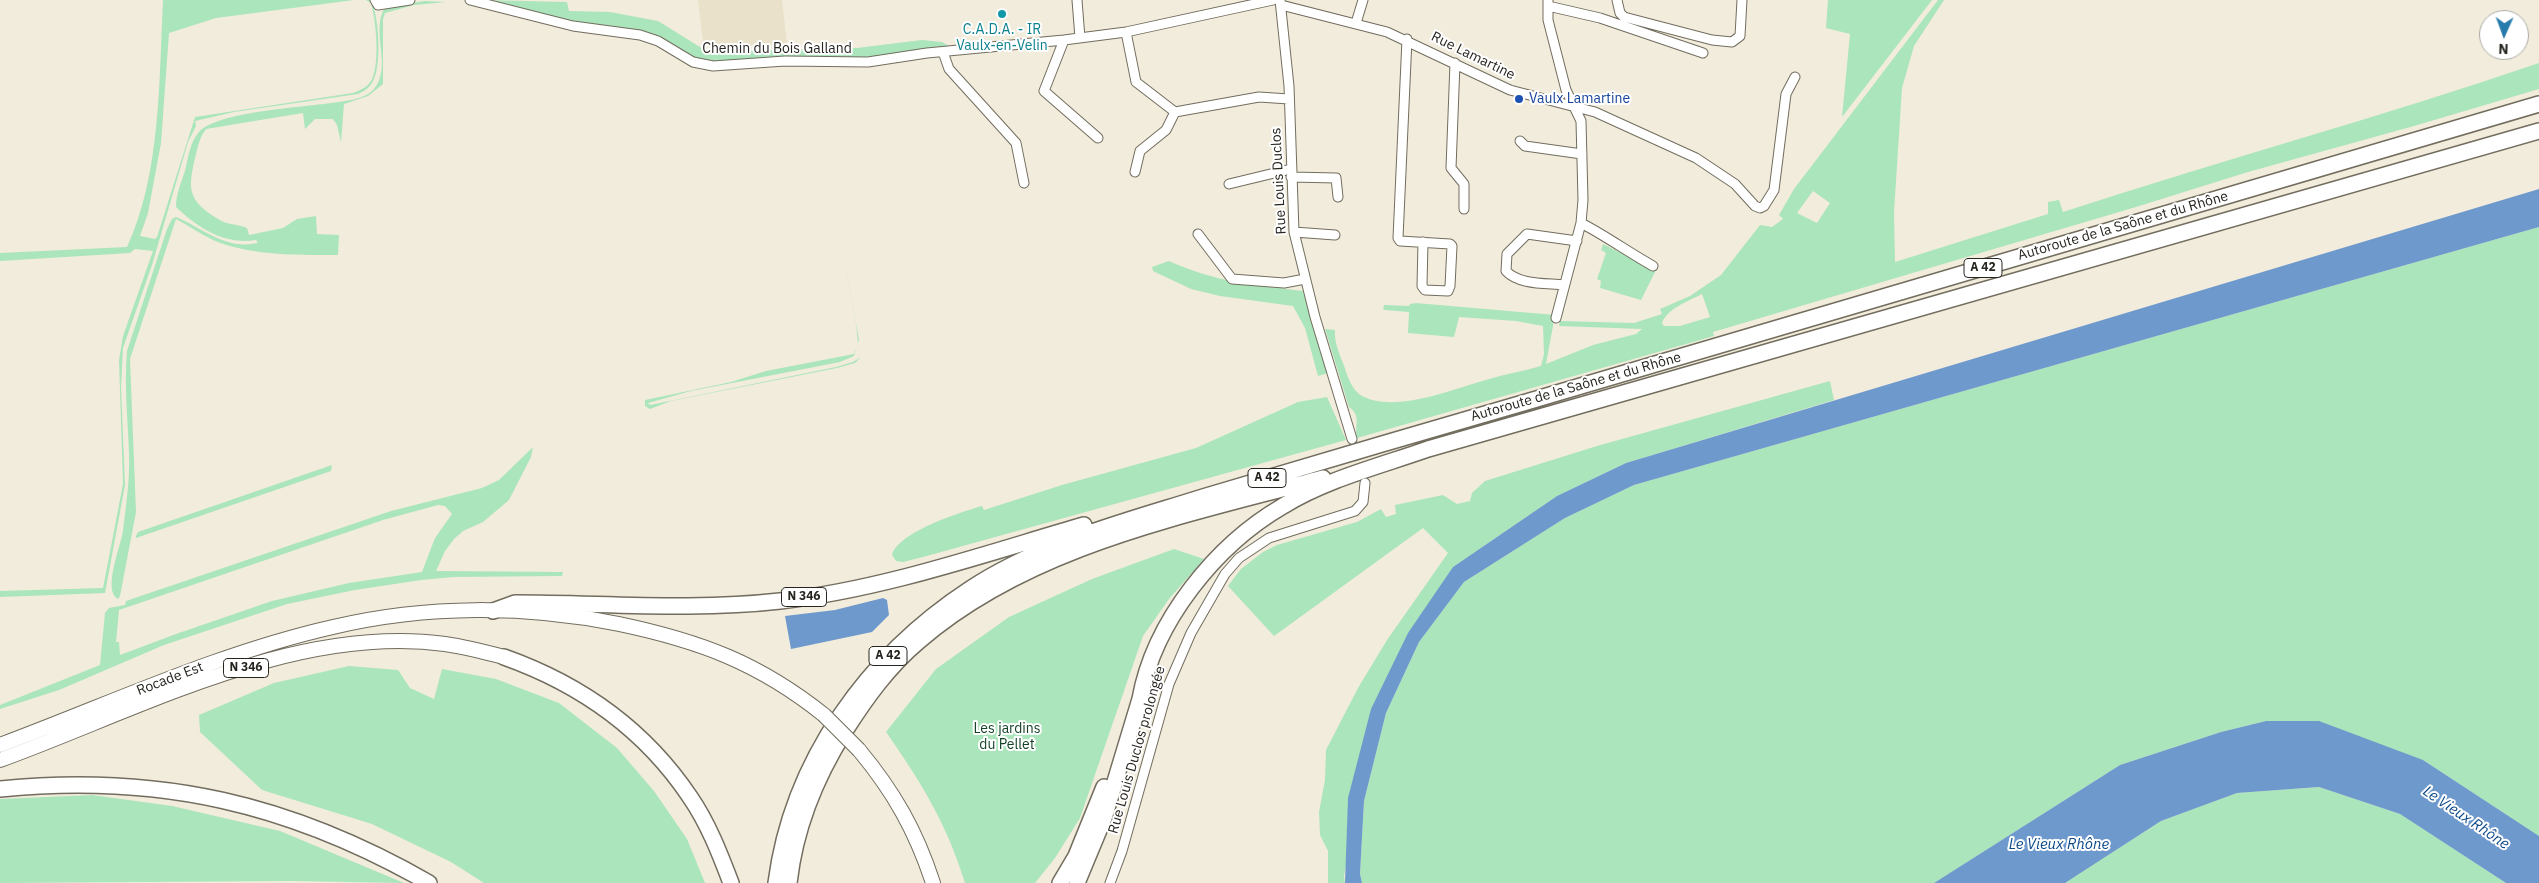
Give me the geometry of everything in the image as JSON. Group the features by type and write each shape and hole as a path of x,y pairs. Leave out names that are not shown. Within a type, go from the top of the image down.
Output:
{"highway":[{"name":"Autoroute de la Saône et du Rhône","path":"776,883 790,822 808,773 826,737 872,673 902,641 937,611 976,585 1020,561 1108,527 1426,430 2539,104"},
{"name":"Autoroute de la Saône et du Rhône","path":"1099,816 1135,697 1170,621 1189,592 1208,567 1254,525 1284,505 1321,487 1428,449 2539,131"},
{"path":"789,883 797,842 807,808 823,768 874,688 912,647 942,622 1025,573 1080,550 1164,522 1428,449"},
{"name":"N 346","path":"492,611 514,604 688,606 780,601 902,578 1085,525 1108,527"},
{"name":"Rocade Est","path":"0,745 185,672 287,638 373,619 452,611 492,611"},
{"name":"N 346","path":"492,611 575,616 671,636 736,659 791,689 824,715 859,750 898,801 924,856 933,883"},
{"name":"N 346","path":"0,760 212,678 302,653 375,642 445,644 504,657 561,681 597,703 646,744 691,798 711,834 731,883"},
{"path":"0,789 59,785 125,786 182,792 238,803 278,814 352,842 429,883"},
{"path":"1060,883 1099,816"},
{"path":"1078,883 1099,816"}],"street":[{"path":"375,0 378,5 410,0"},
{"name":"Chemin du Bois Galland","path":"470,0 574,26 640,35 658,41 693,62 708,66 786,61 858,62 943,52"},
{"path":"1077,0 1080,38"},
{"path":"1356,23 1363,0"},
{"path":"1617,0 1620,13 1624,17 1712,40 1732,42 1740,36 1742,0"},
{"name":"Rue Lamartine","path":"943,52 1126,32 1278,2 1407,39 1510,90 1595,112 1696,158 1735,184 1755,206 1764,206 1774,190 1786,94 1795,77"},
{"name":"Rue Louis Duclos","path":"1278,2 1290,99 1294,232 1305,279 1352,439"},
{"path":"1556,318 1581,223 1583,200 1582,154 1581,121 1566,90 1548,20 1548,3 1600,18 1704,53"},
{"path":"1126,32 1136,82 1175,112 1259,97 1290,99"},
{"path":"1407,39 1398,238 1400,241 1423,242 1452,246 1450,286 1448,291 1425,290 1422,286 1423,242"},
{"path":"1064,40 1044,92 1098,138"},
{"path":"943,52 949,69 1016,143 1024,183"},
{"path":"1454,63 1451,168 1464,184 1464,209"},
{"path":"1135,172 1140,151 1166,130 1175,112"},
{"path":"1520,141 1525,146 1582,154"},
{"path":"1229,184 1291,173 1336,178 1338,197"},
{"path":"1581,223 1612,239 1622,250 1653,266"},
{"path":"1294,232 1335,235"},
{"path":"1198,234 1232,279 1284,283 1305,279"},
{"path":"1564,285 1519,280 1511,276 1506,271 1507,254 1527,234 1577,241"},
{"name":"Rue Louis Duclos prolongée","path":"1110,883 1122,851 1169,684 1191,633 1225,574 1239,558 1269,538 1355,511 1363,502 1365,483"}],"shaded area":[{"path":"698,0 782,0 787,44 711,47 703,41"}],"green space":[{"path":"163,0 354,0 216,18 169,33 161,143 148,213 140,236 155,239 157,237 195,117 353,93 368,84 374,72 377,52 371,3 366,0 371,0 374,7 378,28 378,64 376,74 370,85 358,94 234,112 195,121 196,126 188,142 152,265 123,348 121,387 125,485 105,593 0,597 0,591 103,588 123,484 119,360 123,336 153,251 135,249 130,253 0,261 0,253 127,247 138,219 152,158 159,94"},
{"path":"484,0 567,2 569,11 610,12 658,21 708,52 857,48 922,40 942,42 949,46 876,58 719,63 694,59 670,43 572,23"},
{"path":"1828,0 1932,0 1842,117 1850,34 1826,28"},
{"path":"1938,0 1944,0 1914,46 1902,88 1894,212 1895,262 2048,214 2048,202 2059,200 2063,212 2421,102 2539,63 2539,89 2248,172 1713,332 1714,336 1357,438 1355,414 1349,407 1325,329 1335,330 1338,351 1352,386 1362,396 1376,401 1408,401 1426,398 1495,377 1541,366 1544,354 1543,326 1516,321 1459,317 1454,337 1408,333 1409,312 1385,310 1383,309 1384,305 1409,306 1416,303 1555,315 1546,364 1593,345 1636,334 1642,329 1559,326 1560,321 1634,323 1662,314 1660,309 1690,296 1721,275 1760,225 1772,227 1783,219 1779,215 1794,189","holes":["1813,191 1830,203 1817,223 1797,213","1702,294 1710,317 1680,326 1664,326 1662,323 1669,313"]},
{"path":"425,1 446,2 414,5 385,13 383,19 383,84 368,96 344,104 341,142 337,125 333,119 315,119 305,129 303,113 206,129 202,136 191,178 192,193 200,206 221,221 247,228 249,235 283,228 297,219 316,216 317,234 339,235 338,255 274,254 243,249 213,240 176,219 130,359 136,512 118,599 112,587 112,578 123,531 128,483 127,351 167,229 172,219 176,217 225,241 235,244 258,243 256,240 233,240 212,233 193,222 176,207 178,193 193,140 208,125 241,115 348,101 365,96 374,89 381,71 379,30 383,11 387,7"},
{"path":"839,227 859,340 858,343 856,324"},
{"path":"2539,227 2539,836 2423,760 2266,721 2221,732 2120,765 1934,883 1362,883 1360,874 1364,801 1386,713 1419,642 1464,582 1565,518 1634,485"},
{"path":"1603,244 1656,270 1641,300 1600,288 1601,281 1597,279 1606,253 1601,250"},
{"path":"1169,261 1202,274 1219,278 1303,291 1328,373 1318,376 1305,328 1293,306 1220,296 1191,289 1153,271 1152,267"},
{"path":"857,347 854,356 840,362 691,391 648,403 650,405 836,367 853,362 861,357 855,363 837,368 671,401 650,409 645,406 645,400 731,382 766,371 854,354"},
{"path":"1830,381 1834,400 1626,463 1557,496 1453,567 1371,709 1344,877 1345,883 1328,883 1328,851 1320,835 1319,812 1325,780 1326,750 1358,688 1387,640 1448,553 1423,528 1274,636 1228,586 1241,569 1263,552 1277,545 1357,522 1381,509 1386,517 1396,514 1395,505 1443,495 1457,504 1470,501 1472,493 1485,481 1597,446"},
{"path":"1327,397 1346,440 923,557 903,562 896,561 892,555 906,538 931,524 960,513 982,506 984,510 1062,485 1196,448 1298,402"},
{"path":"533,447 531,457 509,500 483,522 463,531 454,539 445,551 436,571 563,572 562,576 453,577 421,580 355,590 287,604 164,645 59,690 0,709 0,705 100,665 105,613 109,608 125,605 126,601 391,511 482,488 499,480","holes":["438,505 445,506 452,514 435,538 422,572 349,583 272,601 120,655 119,642 116,642 119,610 383,520"]},
{"path":"332,465 331,471 136,538 138,532"},
{"name":"Les jardins du Pellet","path":"1174,549 1204,559 1169,599 1143,636 1080,818 1055,858 1035,883 965,883 950,842 932,804 911,768 886,732 936,669 1009,617 1092,579"},
{"path":"349,666 398,670 410,688 434,699 442,669 496,679 559,703 617,748 654,791 687,839 705,883 484,883 451,862 372,824 262,790 200,732 199,715 274,683"},
{"path":"2319,787 2400,814 2506,883 2065,883 2161,821 2237,793"},
{"path":"92,795 172,806 280,831 404,883 291,881 0,883 0,799"}],"water":[{"path":"2539,189 2539,227 1634,485 1565,518 1464,582 1419,642 1386,713 1364,801 1360,874 1362,883 1345,883 1348,798 1371,709 1408,633 1453,567 1557,496 1626,463"},
{"path":"883,598 887,600 889,615 872,632 791,649 785,616 835,610"},
{"name":"Le Vieux Rhône","path":"2266,721 2319,721 2423,760 2539,836 2539,883 2506,883 2400,814 2319,787 2237,793 2161,821 2065,883 1934,883 2120,765 2221,732"}],"tunnel":[{"path":"1352,439 1363,474"}],"place":[{"name":"C.A.D.A. - IR Vaulx-en-Velin","path":"1002,14"},
{"name":"Vaulx Lamartine","path":"1519,99"}]}
